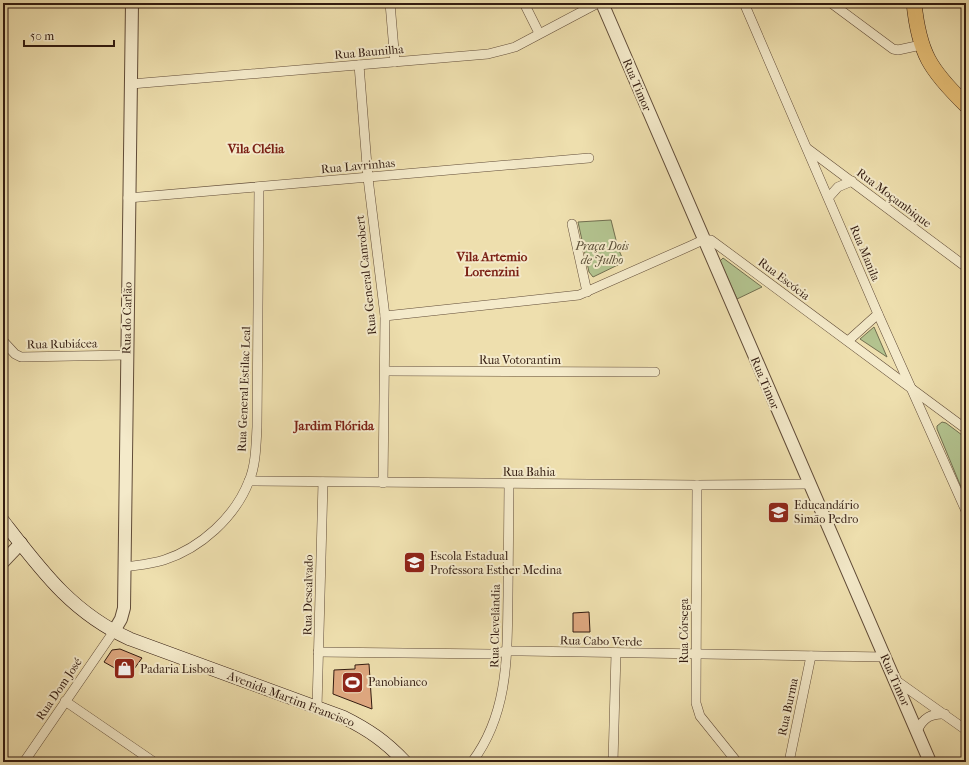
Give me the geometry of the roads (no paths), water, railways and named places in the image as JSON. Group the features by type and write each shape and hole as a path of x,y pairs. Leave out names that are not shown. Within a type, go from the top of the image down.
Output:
{"main road":[{"path":"914,3 921,45 935,71 966,105"},
{"name":"Avenida Martim Francisco","path":"3,521 70,600 98,622 130,639 317,708 366,729 383,740 405,762"}],"street":[{"name":"Rua do Carlão","path":"114,631 124,612 128,198 132,3"},
{"path":"390,3 395,62"},
{"path":"524,3 538,33"},
{"name":"Rua Baunilha","path":"131,84 501,52 515,47 538,33 598,3"},
{"name":"Rua Timor","path":"602,3 703,240 930,762"},
{"name":"Rua Manila","path":"744,3 878,314 966,510"},
{"path":"831,3 893,49 898,50 921,45"},
{"name":"Rua General Canrobert","path":"359,65 368,178 385,316 383,483"},
{"name":"Rua Moçambique","path":"807,148 966,266"},
{"name":"Rua Lavrinhas","path":"128,198 589,158"},
{"path":"828,197 838,187 852,181"},
{"name":"Rua General Estilac Leal","path":"125,567 164,560 201,540 223,522 249,481 255,451 257,427 259,186"},
{"path":"572,224 587,292"},
{"path":"385,316 573,296 587,292 703,240"},
{"name":"Rua Escócia","path":"703,240 711,240 718,244 966,429"},
{"path":"848,341 878,314"},
{"name":"Rua Rubiácea","path":"3,341 15,354 21,357 127,355"},
{"name":"Rua Votorantim","path":"385,371 655,372"},
{"name":"Rua Bahia","path":"249,481 509,484 809,484"},
{"name":"Rua Descalvado","path":"317,708 322,482"},
{"name":"Rua Clevelândia","path":"472,762 489,736 496,720 505,684 507,651 509,484"},
{"name":"Rua Córsega","path":"697,485 696,703 698,710 737,762"},
{"path":"3,562 21,543"},
{"name":"Rua Dom José","path":"24,762 114,631"},
{"name":"Rua Cabo Verde","path":"318,652 491,654 507,651 885,657"},
{"path":"613,762 616,653"},
{"name":"Rua Burma","path":"789,762 811,656"},
{"path":"894,679 966,730"},
{"path":"66,701 154,762"},
{"path":"917,731 925,719 938,714 945,714"}],"place":[{"name":"Educandário Simão Pedro","path":"779,512"},
{"name":"Escola Estadual Professora Esther Medina","path":"415,563"},
{"name":"Padaria Lisboa","path":"125,669"},
{"name":"Panobianco","path":"352,682"}],"district":[{"name":"Vila Clélia","path":"256,148"},
{"name":"Vila Artemio Lorenzini","path":"492,264"},
{"name":"Jardim Flórida","path":"334,425"}],"park label":[{"name":"Praça Dois de Julho","path":"602,253"}]}
